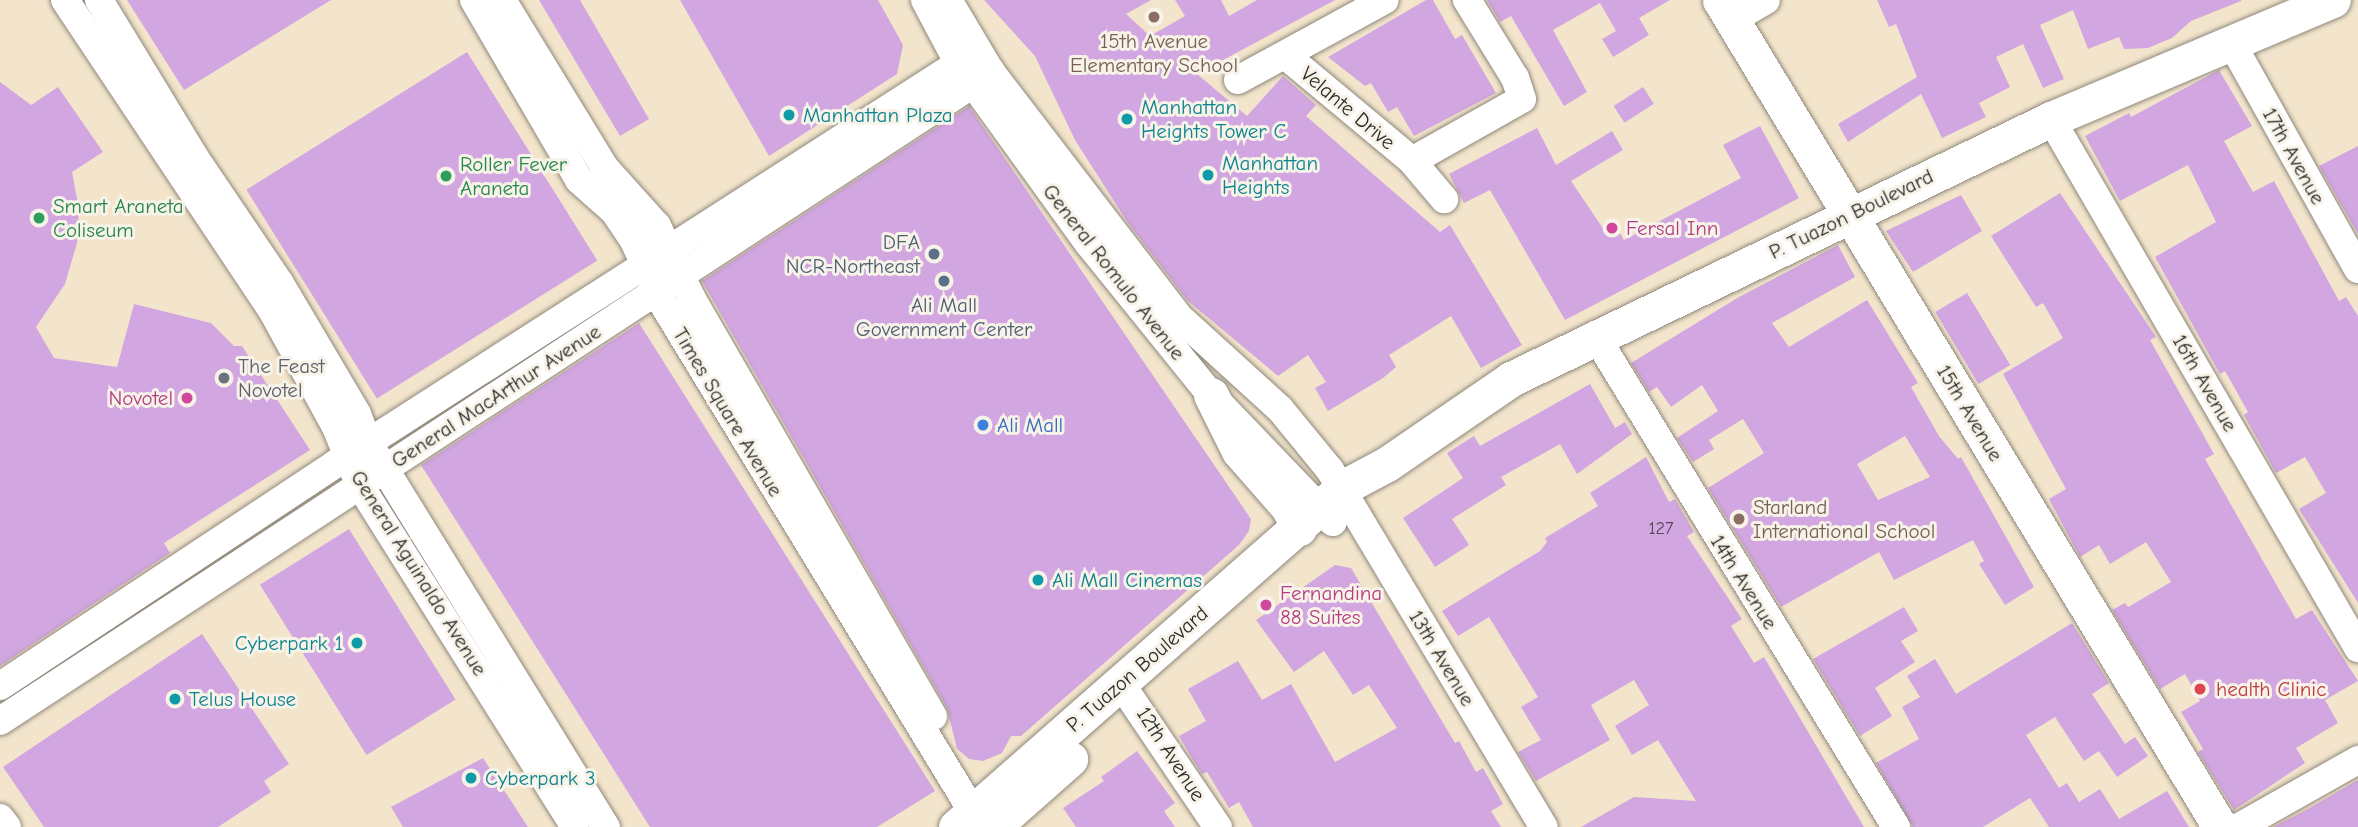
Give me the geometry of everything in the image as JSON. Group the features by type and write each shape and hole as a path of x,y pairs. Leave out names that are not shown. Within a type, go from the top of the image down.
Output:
{"main road":[{"name":"P. Tuazon Boulevard","path":"981,820 1129,692 1329,511 1387,464 1511,379 1595,335 2050,119 2333,0"},
{"name":"15th Avenue","path":"1726,10 2220,827"},
{"path":"1211,395 1239,451 1288,508 1329,511"}],"street":[{"name":"General Aguinaldo Avenue","path":"65,0 273,312 336,427 358,450 384,468 606,827"},
{"name":"General Aguinaldo Avenue","path":"99,0 195,158 279,282 357,414 359,484 575,827"},
{"name":"Times Square Avenue","path":"474,0 579,180 614,211 664,271 981,820"},
{"name":"Times Square Avenue","path":"502,0 605,168 643,206 664,271"},
{"name":"General Romulo Avenue","path":"925,0 975,68 1180,318 1280,409 1329,511"},
{"name":"General Romulo Avenue","path":"948,0 975,68 1089,244 1211,395 1329,511"},
{"name":"Velante Drive","path":"1238,80 1385,0"},
{"name":"Velante Drive","path":"1412,161 1522,99 1515,78 1467,0"},
{"path":"1726,10 1766,0"},
{"name":"17th Avenue","path":"2231,42 2358,269"},
{"name":"Velante Drive","path":"1285,55 1412,161 1444,199"},
{"name":"General MacArthur Avenue","path":"0,721 384,468 664,271 975,68"},
{"name":"16th Avenue","path":"2050,119 2358,648"},
{"name":"General MacArthur Avenue","path":"0,686 358,450 664,271"},
{"name":"14th Avenue","path":"1595,335 1896,827"},
{"path":"1246,432 1272,426 1280,409"},
{"name":"13th Avenue","path":"1329,511 1544,827"},
{"name":"12th Avenue","path":"1129,692 1218,827"},
{"path":"2239,827 2358,760"},
{"path":"0,818 7,827"}],"building":[{"path":"127,0 331,0 184,90"},
{"path":"539,0 580,0 649,119 620,136"},
{"name":"Manhattan Plaza","path":"680,0 878,0 903,45 897,74 769,156"},
{"name":"Manhattan Heights","path":"984,0 1151,0 1126,14 1150,36 1185,16 1175,0 1221,0 1229,16 1257,0 1335,0 1197,74 1247,116 1283,76 1316,105 1306,116 1440,232 1450,225 1522,345 1481,368 1451,316 1389,355 1396,367 1383,378 1328,411 1315,388 1326,382 1308,355 1278,376 1187,300 1128,223 1075,140 1035,56"},
{"path":"1426,0 1433,0 1455,39 1462,35 1496,93 1414,136 1397,107 1388,112 1371,83 1365,86 1328,57"},
{"path":"1487,0 1670,0 1639,18 1649,35 1613,57 1602,39 1616,31 1600,3 1553,30 1587,92 1564,106 1511,16 1500,22"},
{"path":"1877,0 2241,1 2191,21 2172,38 2148,48 2124,49 2119,37 2088,49 2073,10 2040,25 2064,79 2043,88 2023,44 1996,57 2010,87 1979,103 1986,117 1942,138 1921,94 1848,142 1838,124 1917,77 1896,24 1889,27"},
{"path":"467,52 597,261 377,398 247,190"},
{"path":"2219,70 2252,126 2224,141 2253,192 2274,181 2339,301 2346,297 2358,316 2358,603 2299,509 2326,493 2305,457 2276,473 2244,415 2248,412 2225,371 2220,374 2155,257 2216,222 2188,165 2120,201 2085,136 2129,113 2131,117"},
{"path":"0,82 31,105 58,87 103,152 72,172 79,209 77,243 65,284 36,327 54,358 117,367 134,304 211,323 234,346 242,346 310,450 164,543 170,553 0,666"},
{"path":"1643,87 1654,104 1625,123 1614,106"},
{"name":"Ali Mall","path":"969,106 1251,519 1249,531 1239,545 1021,736 1011,736 1002,753 983,761 969,759 957,749 947,708 702,281"},
{"path":"1760,126 1799,198 1565,320 1490,190 1464,203 1449,174 1537,128 1556,165 1612,131 1623,150 1571,181 1606,233 1617,228 1624,240 1741,178 1723,145"},
{"path":"2358,146 2358,234 2319,166"},
{"path":"2060,193 2156,337 2150,340 2214,454 2205,459 2296,619 2312,610 2358,681 2325,700 2338,723 2296,748 2305,763 2234,810 2198,752 2203,749 2181,712 2200,701 2185,674 2160,689 2112,610 2125,603 2128,607 2171,582 2146,542 2110,564 2099,545 2080,557 2049,499 2066,489 2003,374 2063,338 2043,303 2036,307 1991,236"},
{"path":"1961,195 1982,231 1913,272 1886,231"},
{"path":"1838,245 1855,277 1772,323 1789,347 1867,300 1918,383 1911,387 1939,436 1958,459 1961,457 2034,587 2005,605 1979,564 1984,561 1973,540 1894,580 1879,552 1781,607 1708,488 1764,453 1743,419 1709,440 1714,449 1693,462 1677,438 1718,411 1702,385 1671,407 1657,387 1649,392 1631,363 1739,297","holes":["1905,436 1930,477 1878,500 1857,464"]},
{"path":"1967,293 2010,365 1979,384 1935,312"},
{"path":"639,323 935,791 877,827 650,827 421,465"},
{"path":"1590,384 1615,428 1625,422 1632,434 1577,474 1560,444 1501,477 1506,485 1452,519 1469,545 1435,567 1403,518 1463,478 1447,453 1474,436 1480,446"},
{"path":"1646,457 1669,502 1675,499 1694,532 1687,536 1742,619 1731,626 1754,663 1764,657 1864,827 1581,827 1634,797 1696,801 1658,740 1632,755 1615,726 1649,705 1634,680 1591,705 1610,740 1536,781 1518,752 1541,740 1521,707 1538,697 1489,617 1458,636 1442,611 1540,551 1547,542 1545,538 1598,506 1590,493"},
{"name":"Cyberpark 1","path":"349,529 456,699 366,755 260,585"},
{"path":"1335,565 1351,568 1455,743 1459,741 1476,772 1483,768 1503,804 1491,811 1501,827 1253,827 1239,802 1229,808 1207,772 1202,774 1193,760 1179,736 1206,721 1188,689 1238,661 1262,700 1291,684 1335,762 1397,728 1369,685 1353,695 1324,651 1294,672 1256,620"},
{"path":"1904,607 1918,631 1901,641 1915,662 1875,688 1892,716 1860,736 1813,659"},
{"path":"2072,623 2109,683 2092,694 2125,744 2135,737 2148,756 2117,777 2099,751 2084,761 2055,717 2026,735 2059,788 2067,783 2079,802 2100,789 2119,819 2167,791 2189,827 2049,827 2030,798 1983,827 1913,827 1876,763 1919,739 1902,707 1920,697 1907,676 1935,659 1956,694"},
{"name":"Telus House","path":"202,634 289,764 264,781 271,792 218,827 44,827 3,767"},
{"path":"1137,751 1175,803 1164,811 1175,827 1076,827 1063,808 1104,781 1101,777"},
{"name":"Cyberpark 3","path":"483,758 528,827 403,827 391,807"},
{"path":"2358,780 2358,827 2273,827 2306,810"}],"place":[{"name":"15th Avenue Elementary School","path":"1154,17"},
{"name":"Manhattan Plaza","path":"789,115"},
{"name":"Manhattan Heights Tower C","path":"1127,119"},
{"name":"Manhattan Heights","path":"1208,175"},
{"name":"Roller Fever Araneta","path":"446,176"},
{"name":"Smart Araneta Coliseum","path":"39,218"},
{"name":"Fersal Inn","path":"1612,228"},
{"name":"DFA NCR-Northeast","path":"934,254"},
{"name":"Ali Mall Government Center","path":"944,281"},
{"name":"The Feast Novotel","path":"224,378"},
{"name":"Novotel","path":"187,398"},
{"name":"Ali Mall","path":"983,425"},
{"name":"Starland International School","path":"1739,519"},
{"name":"Ali Mall Cinemas","path":"1038,580"},
{"name":"Fernandina 88 Suites","path":"1266,605"},
{"name":"Cyberpark 1","path":"357,643"},
{"name":"health Clinic","path":"2200,689"},
{"name":"Telus House","path":"175,699"},
{"name":"Cyberpark 3","path":"471,778"}]}
